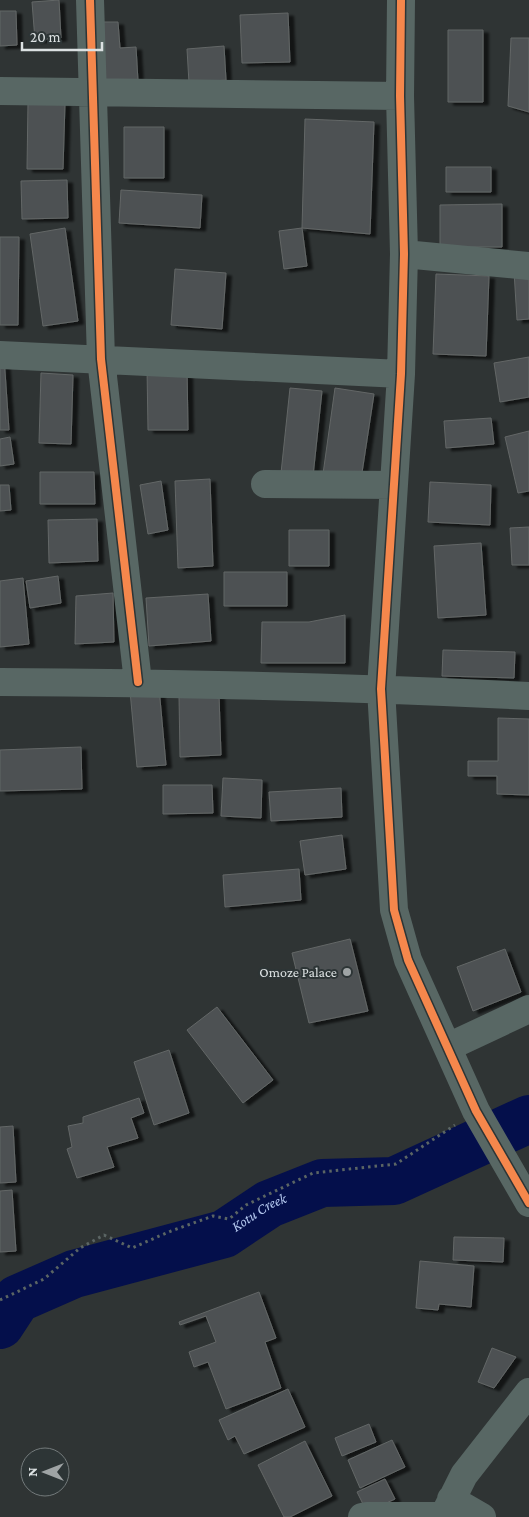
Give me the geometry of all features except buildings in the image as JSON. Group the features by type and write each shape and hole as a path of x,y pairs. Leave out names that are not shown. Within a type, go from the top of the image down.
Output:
{"street":[{"path":"90,0 101,359 138,682"},
{"path":"401,0 400,96 404,254 401,374 381,689 394,910 408,960 481,1120 529,1204"},
{"path":"0,91 400,96"},
{"path":"404,254 529,266"},
{"path":"0,355 401,374"},
{"path":"265,484 394,485"},
{"path":"0,682 138,682 381,689 529,696"},
{"path":"448,1047 529,1009"},
{"path":"446,1510 464,1475 529,1392"},
{"path":"362,1517 446,1510 482,1517"}],"path":[{"path":"0,1300 44,1279 80,1248 104,1235 132,1248 213,1216 229,1219 246,1205 312,1173 396,1164 481,1120"}],"waterway":[{"name":"Kotu Creek","path":"0,1325 17,1299 74,1274 224,1234 269,1204 322,1183 394,1181 529,1119"}],"cycle path":[{"path":"90,0 101,359 138,682"},
{"path":"401,0 400,96 404,254 401,374 381,689 394,910 408,960 476,1111 529,1203"}],"place":[{"name":"Omoze Palace","path":"347,972"}]}
